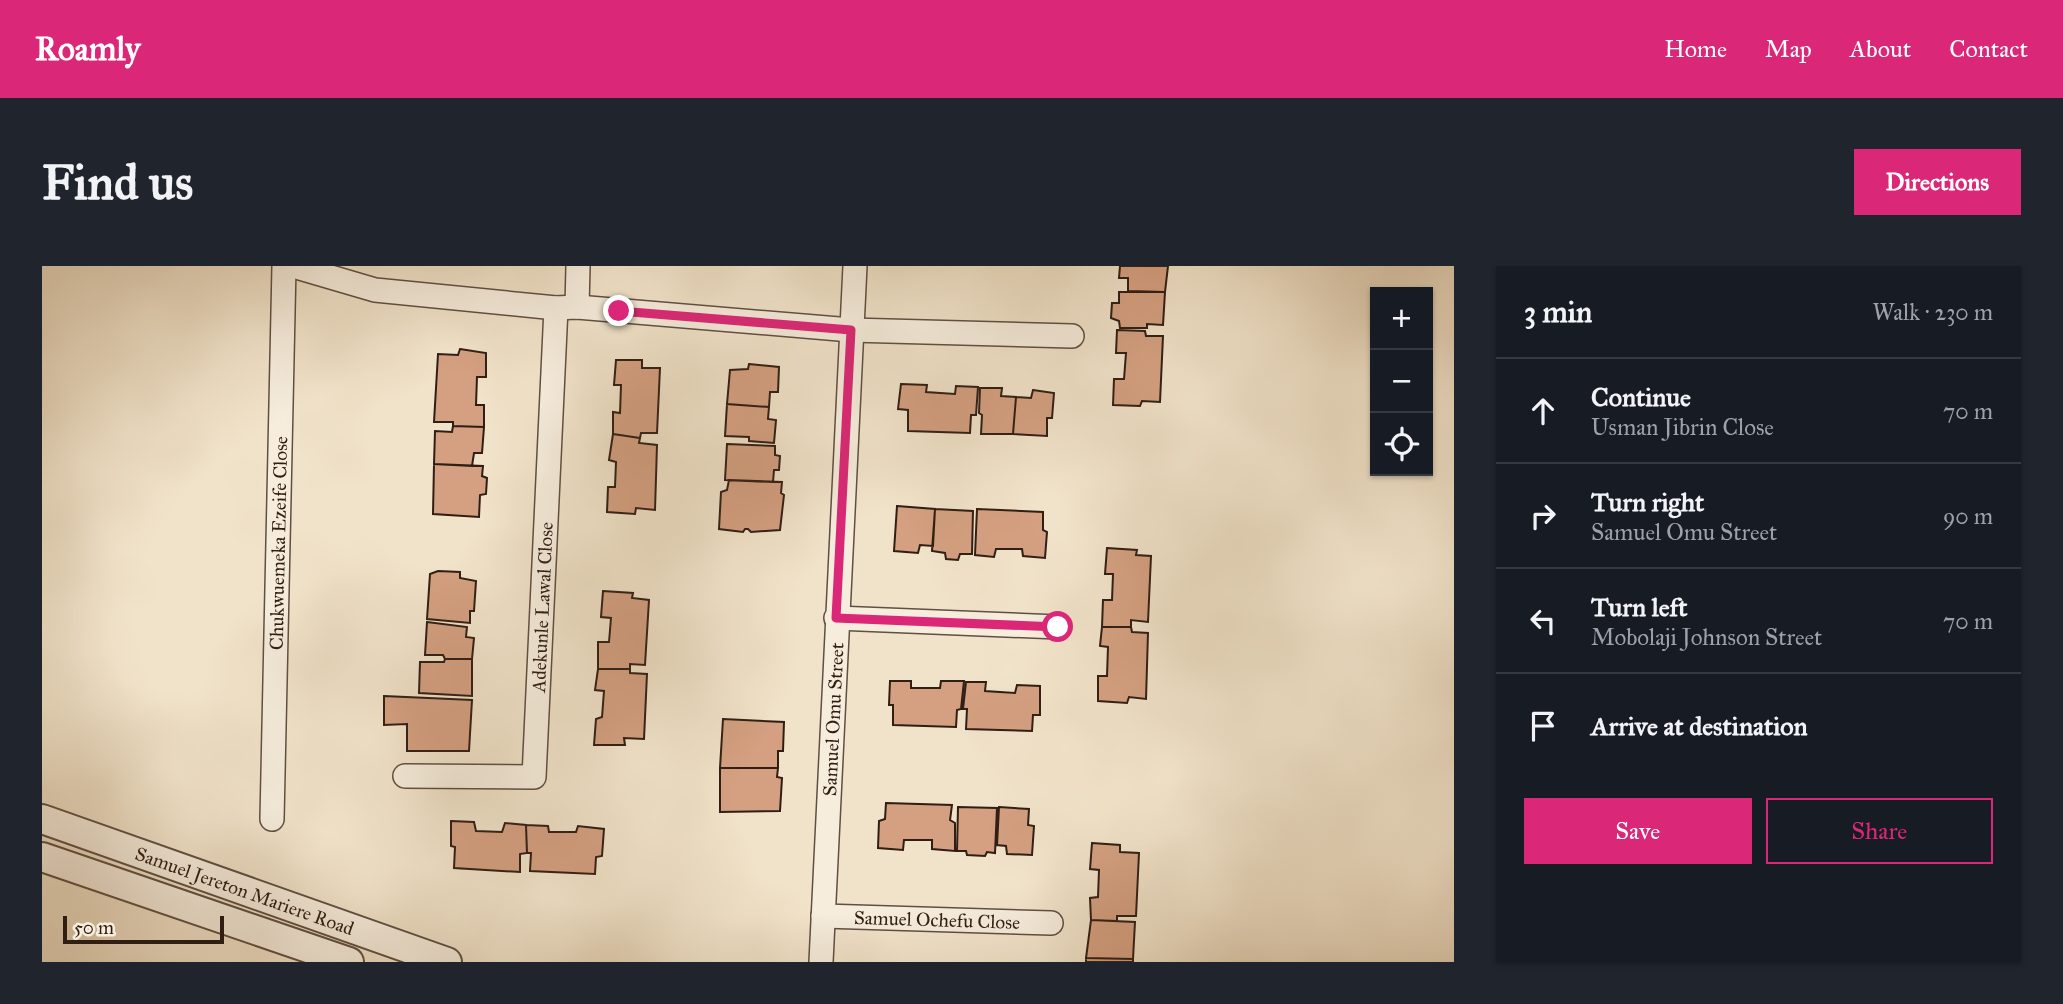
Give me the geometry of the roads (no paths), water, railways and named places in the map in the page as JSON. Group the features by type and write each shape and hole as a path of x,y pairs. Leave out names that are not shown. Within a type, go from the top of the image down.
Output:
{"street":[{"name":"Chukwuemeka Ezeife Close","path":"272,819 284,266"},
{"path":"293,266 375,290 566,308 851,330 1072,336"},
{"name":"Adekunle Lawal Close","path":"405,776 534,777 566,308 578,266"},
{"name":"Samuel Omu Street","path":"821,962 855,266"},
{"path":"836,618 1058,627"},
{"name":"Samuel Jereton Mariere Road","path":"42,819 447,962"},
{"name":"Samuel Jereton Mariere Road","path":"42,857 351,962"},
{"name":"Samuel Ochefu Close","path":"822,916 1051,922"},
{"path":"351,962 361,932"}]}
